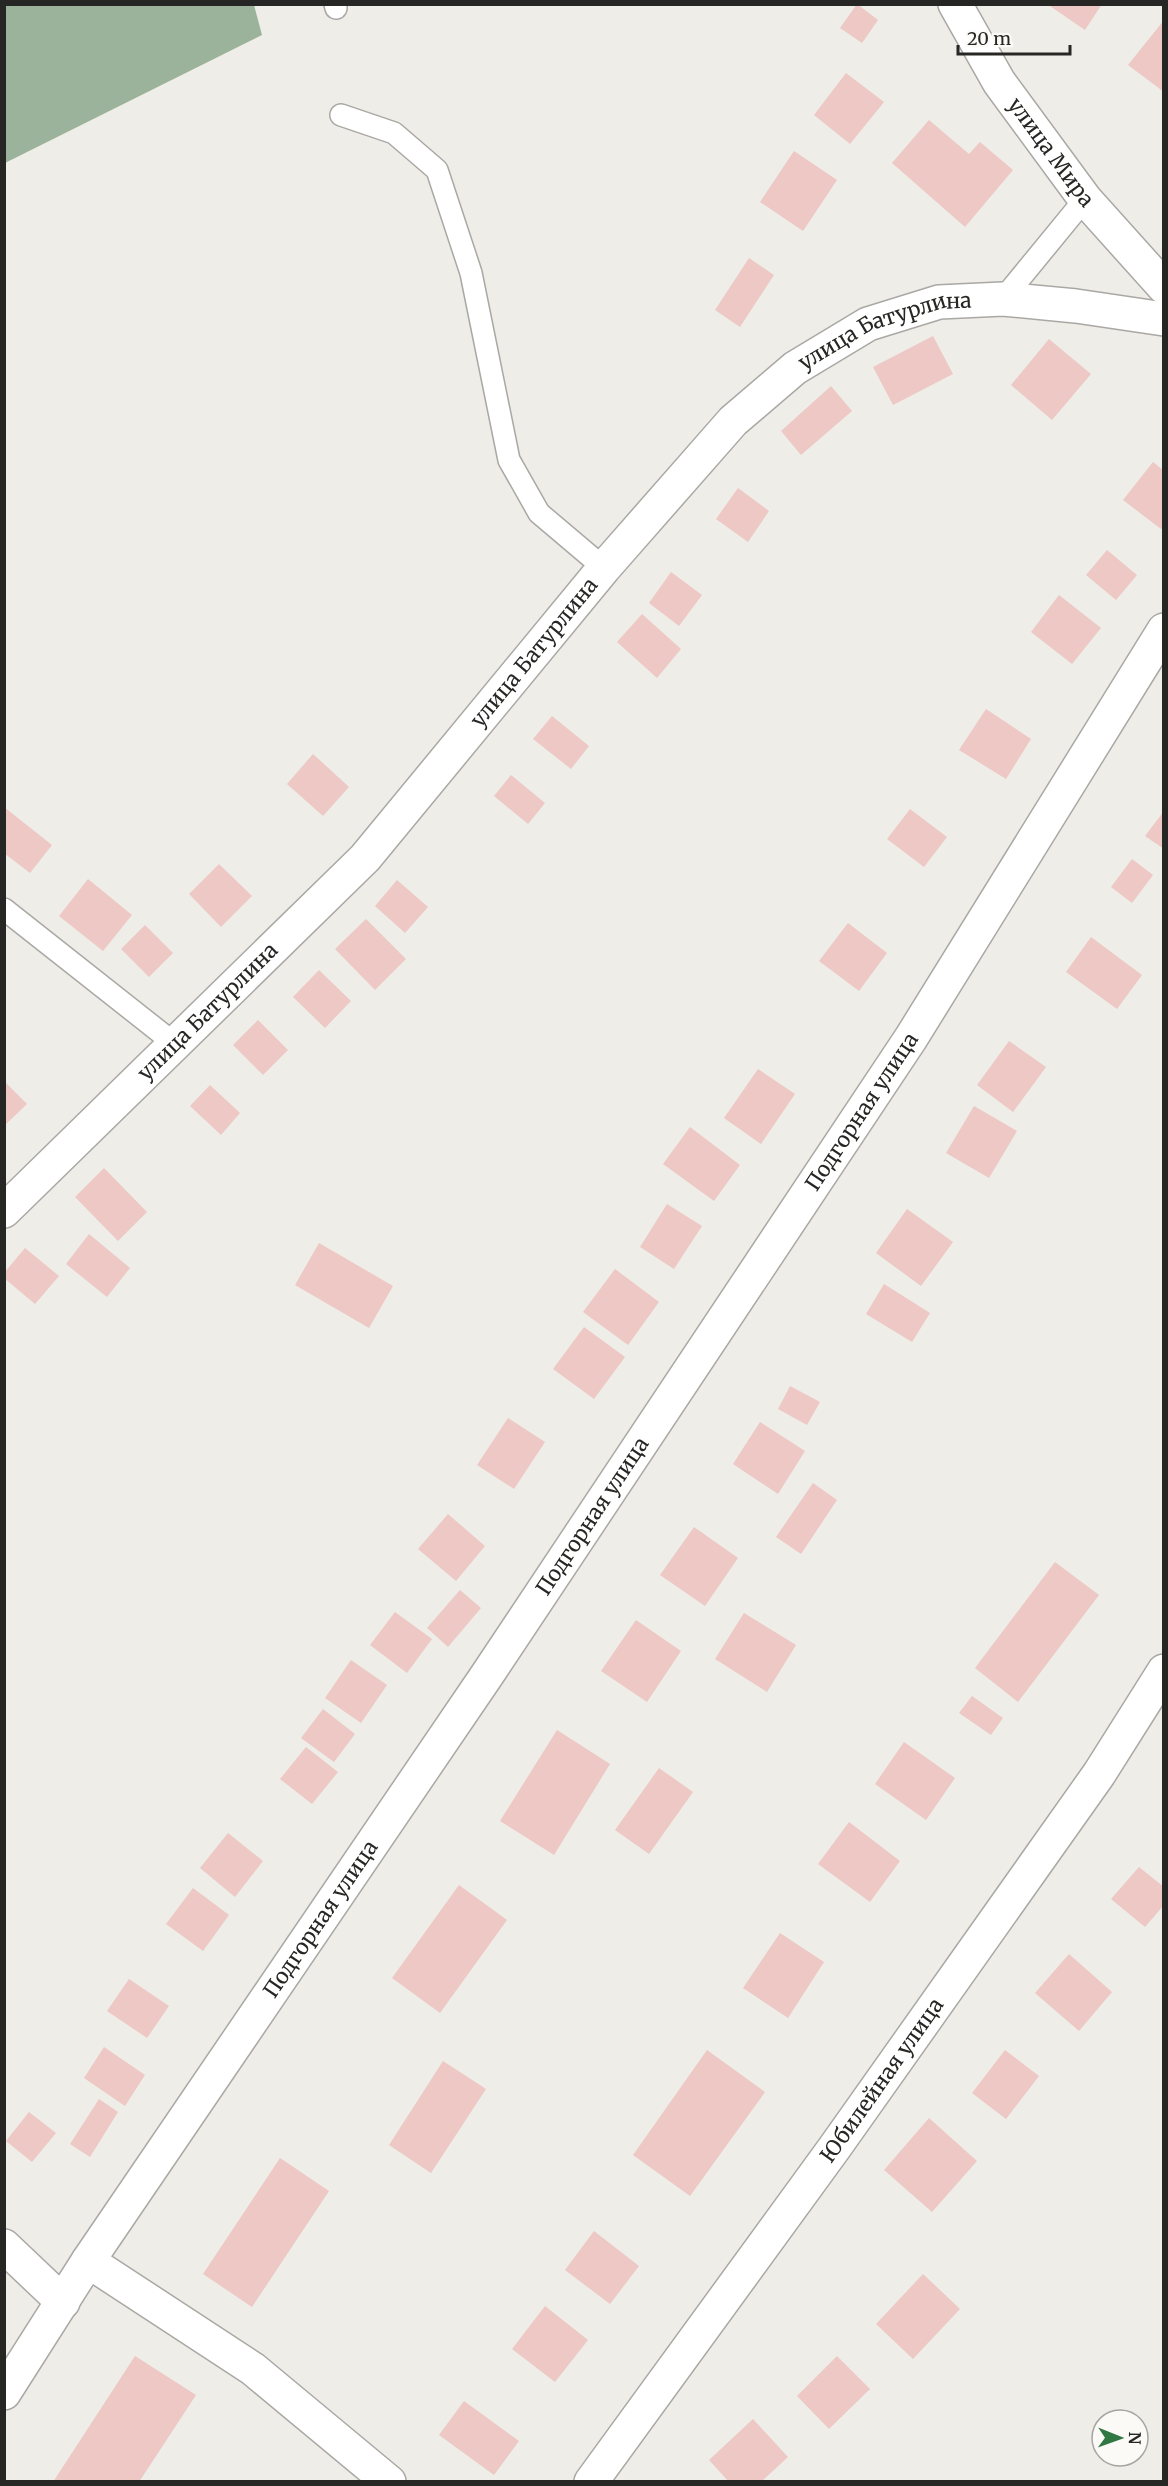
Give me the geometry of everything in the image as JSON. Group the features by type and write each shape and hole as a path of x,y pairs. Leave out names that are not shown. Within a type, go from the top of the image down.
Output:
{"street":[{"name":"улица Мира","path":"955,4 999,82 1085,200 1164,287"},
{"name":"улица Батурлина","path":"4,1211 365,858 604,568 733,421 795,368 868,324 939,302 1004,299 1076,306 1164,319"},
{"name":"Подгорная улица","path":"4,2393 88,2261 501,1655 911,1038 1164,630"},
{"name":"Юбилейная улица","path":"591,2481 835,2147 1099,1774 1164,1671"},
{"path":"4,2246 63,2302"},
{"path":"88,2261 253,2369 389,2481"}],"lane":[{"path":"341,115 394,133 438,170 471,273 509,460 539,513 604,568"},
{"path":"1004,299 1085,200"},
{"path":"4,909 175,1044"}],"green space":[{"path":"5,4 254,5 262,35 5,163"}],"building":[{"path":"857,4 878,20 862,43 840,28"},
{"path":"1047,4 1102,4 1085,30"},
{"path":"1164,20 1164,92 1128,65"},
{"path":"846,73 884,102 850,144 814,115"},
{"path":"929,120 969,154 980,142 1013,170 965,227 892,163"},
{"path":"794,151 837,180 803,231 760,202"},
{"path":"749,258 774,275 740,327 715,310"},
{"path":"933,336 953,374 893,405 873,367"},
{"path":"1049,339 1091,374 1052,420 1011,385"},
{"path":"831,386 852,411 801,455 781,431"},
{"path":"1153,462 1164,471 1164,526 1161,529 1123,500"},
{"path":"738,488 769,511 748,542 716,519"},
{"path":"1107,550 1137,575 1116,600 1086,575"},
{"path":"671,572 702,595 679,626 649,603"},
{"path":"1059,595 1101,628 1072,664 1031,632"},
{"path":"642,614 681,649 657,678 617,642"},
{"path":"986,709 1031,739 1006,779 959,750"},
{"path":"552,716 589,746 571,769 533,739"},
{"path":"313,754 349,787 323,816 287,784"},
{"path":"511,775 545,803 528,824 494,796"},
{"path":"4,807 52,845 30,873 4,853"},
{"path":"910,809 947,837 924,867 887,839"},
{"path":"1164,811 1164,849 1145,836"},
{"path":"1132,859 1153,875 1132,903 1111,887"},
{"path":"219,864 252,896 221,927 189,894"},
{"path":"88,879 132,915 103,951 59,916"},
{"path":"397,880 428,907 405,933 375,906"},
{"path":"366,919 406,959 375,990 335,949"},
{"path":"848,923 887,953 859,991 819,961"},
{"path":"145,925 173,953 149,977 121,949"},
{"path":"1091,937 1142,975 1117,1009 1066,972"},
{"path":"319,970 351,1001 325,1028 293,997"},
{"path":"258,1020 288,1050 263,1075 233,1045"},
{"path":"1009,1041 1046,1067 1013,1112 977,1085"},
{"path":"758,1069 795,1094 761,1144 724,1118"},
{"path":"4,1081 27,1104 4,1126"},
{"path":"210,1085 240,1113 221,1135 190,1106"},
{"path":"974,1106 1017,1131 989,1178 946,1153"},
{"path":"690,1127 740,1165 714,1201 663,1164"},
{"path":"104,1168 147,1212 118,1241 75,1197"},
{"path":"667,1204 702,1226 674,1269 640,1247"},
{"path":"907,1209 953,1242 921,1286 876,1253"},
{"path":"89,1234 130,1268 107,1297 66,1264"},
{"path":"319,1243 393,1286 369,1328 295,1285"},
{"path":"25,1248 59,1276 35,1304 4,1278 4,1273"},
{"path":"615,1269 659,1302 628,1345 583,1312"},
{"path":"884,1284 930,1313 912,1342 866,1314"},
{"path":"584,1327 625,1357 594,1399 553,1369"},
{"path":"790,1386 820,1402 807,1425 778,1409"},
{"path":"508,1418 545,1442 514,1489 477,1465"},
{"path":"760,1422 805,1451 778,1494 733,1464"},
{"path":"813,1483 837,1500 801,1554 776,1537"},
{"path":"448,1514 485,1546 456,1581 418,1549"},
{"path":"694,1527 738,1558 705,1606 660,1575"},
{"path":"1055,1562 1099,1595 1018,1702 975,1668"},
{"path":"460,1590 481,1608 448,1647 427,1628"},
{"path":"395,1612 432,1639 407,1673 370,1645"},
{"path":"744,1613 796,1645 767,1692 715,1659"},
{"path":"636,1620 681,1651 647,1702 601,1671"},
{"path":"351,1660 387,1685 361,1723 325,1698"},
{"path":"972,1696 1003,1718 991,1735 959,1713"},
{"path":"323,1709 355,1734 334,1762 301,1738"},
{"path":"557,1730 610,1764 554,1855 500,1821"},
{"path":"904,1742 955,1778 926,1820 875,1784"},
{"path":"306,1747 338,1772 312,1804 280,1779"},
{"path":"659,1768 693,1792 649,1854 615,1830"},
{"path":"849,1822 900,1861 870,1902 818,1864"},
{"path":"228,1833 263,1861 235,1897 200,1868"},
{"path":"1139,1867 1164,1887 1164,1905 1145,1927 1111,1899"},
{"path":"459,1885 507,1920 440,2013 392,1978"},
{"path":"193,1888 229,1915 203,1951 166,1924"},
{"path":"780,1933 824,1962 788,2018 743,1988"},
{"path":"1069,1954 1112,1992 1079,2031 1035,1993"},
{"path":"129,1979 169,2006 147,2038 107,2011"},
{"path":"104,2047 145,2075 125,2106 84,2078"},
{"path":"707,2050 765,2092 690,2196 633,2155"},
{"path":"1005,2050 1039,2076 1006,2119 972,2093"},
{"path":"443,2061 486,2089 431,2173 389,2145"},
{"path":"99,2099 118,2112 90,2157 70,2144"},
{"path":"29,2112 56,2133 32,2162 6,2141"},
{"path":"929,2118 977,2161 932,2212 884,2170"},
{"path":"280,2158 329,2191 252,2307 203,2274"},
{"path":"594,2231 639,2266 610,2304 565,2270"},
{"path":"923,2274 960,2309 913,2359 876,2324"},
{"path":"545,2306 588,2340 555,2382 512,2349"},
{"path":"135,2356 196,2395 139,2482 53,2482"},
{"path":"837,2356 870,2389 829,2429 797,2396"},
{"path":"464,2401 519,2441 494,2475 439,2435"},
{"path":"753,2419 788,2457 761,2482 729,2482 709,2460"}]}
